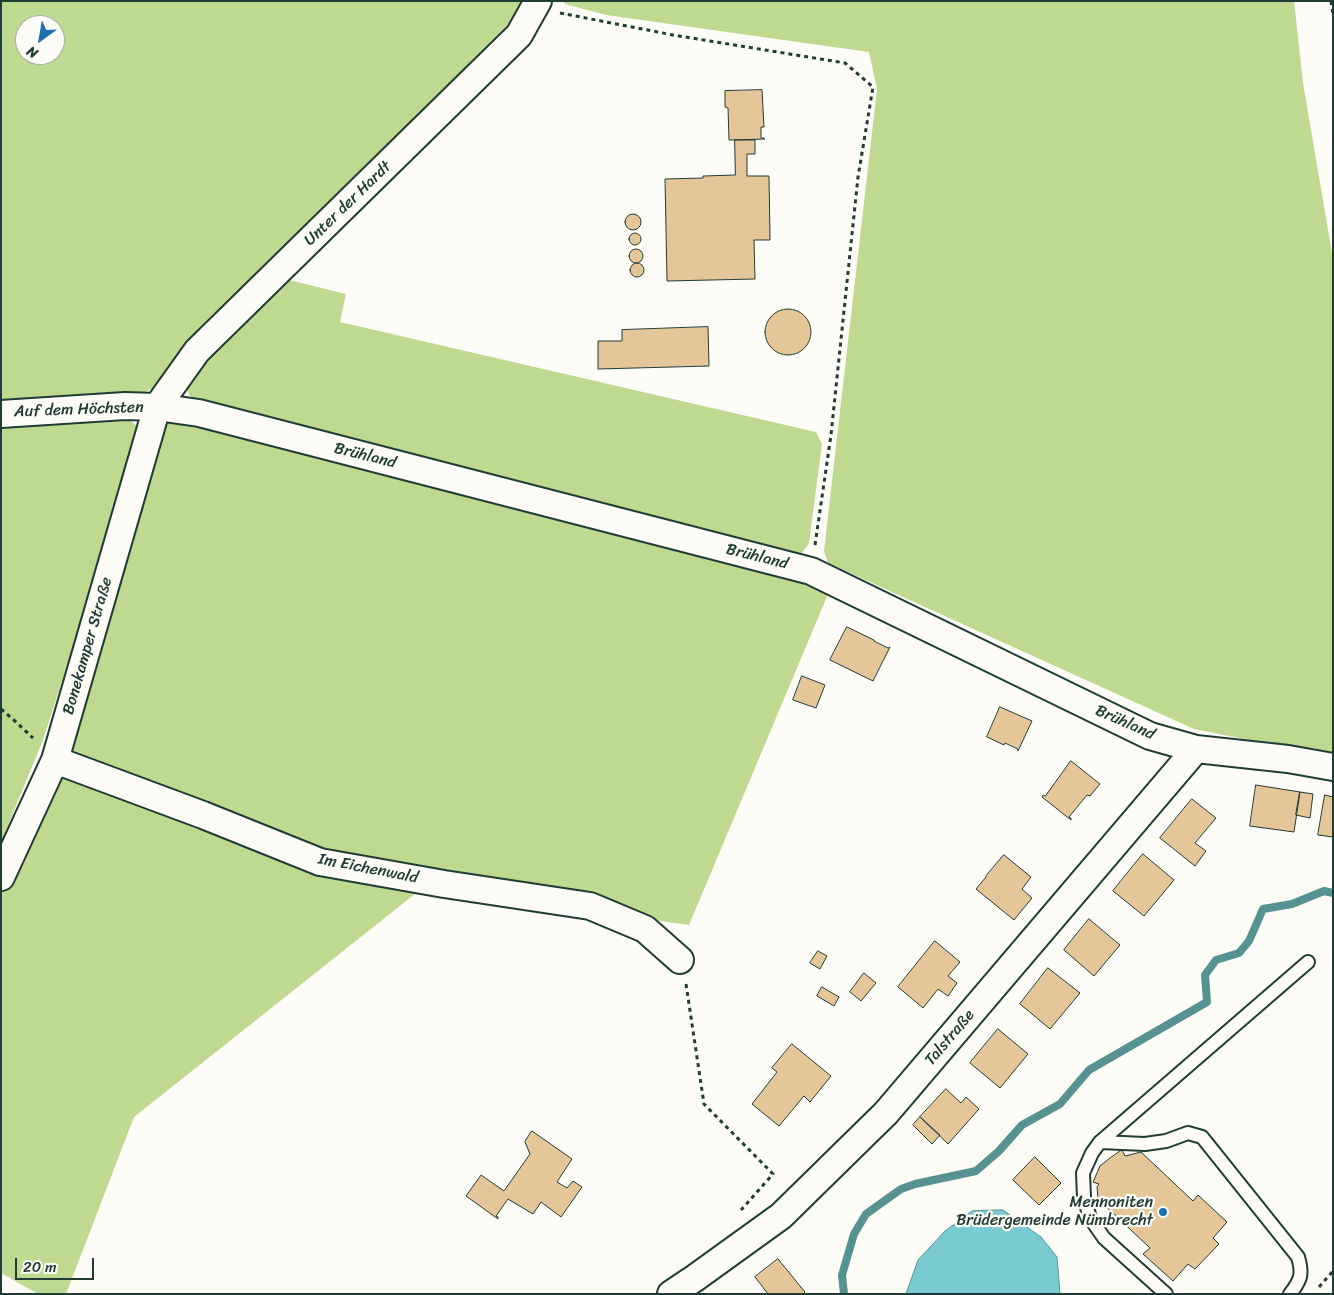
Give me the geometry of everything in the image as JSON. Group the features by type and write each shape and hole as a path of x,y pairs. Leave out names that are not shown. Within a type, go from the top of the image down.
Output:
{"street":[{"name":"Unter der Hardt","path":"157,408 197,352 506,49 519,35 536,5"},
{"name":"Auf dem Höchsten","path":"1,414 125,406 157,408"},
{"name":"Brühland","path":"157,408 199,413 811,571 1150,736 1196,749 1288,759 1333,767"},
{"name":"Bonekamper Straße","path":"1,877 55,760 157,408"},
{"name":"Talstraße","path":"671,1294 781,1216 886,1113 1196,749"},
{"name":"Im Eichenwald","path":"55,760 203,814 320,862 444,884 590,906 646,929 680,960"}],"lane":[{"path":"1166,1294 1104,1238 1090,1218 1084,1197 1083,1173 1092,1153 1100,1142 1308,962"},
{"path":"1100,1142 1145,1144 1166,1142 1188,1133 1202,1137 1298,1257 1301,1270 1297,1285 1290,1294"}],"path":[{"path":"1331,1 1333,14"},
{"path":"536,5 673,35 846,63 873,87 858,177 831,434 811,571"},
{"path":"1,709 55,760"},
{"path":"680,960 687,991 704,1104 773,1174 736,1216"},
{"path":"1318,1288 1333,1271"}],"green space":[{"path":"1,1 524,1 513,19 165,378 153,388 138,396 1,408"},
{"path":"563,1 1294,1 1303,83 1333,259 1333,757 1194,729 828,563 824,551 877,89 869,52 606,15 565,4"},
{"path":"285,279 346,294 340,322 816,432 822,444 809,543 802,553 791,559 192,399 185,387 192,375"},
{"path":"123,414 137,426 141,434 43,740 1,842 1,420"},
{"path":"179,418 831,587 689,925 624,916 338,858 69,753 158,434 169,421"},
{"path":"57,769 425,886 134,1117 66,1294 38,1294 1,1273 1,891 36,822"}],"water":[{"path":"1003,1210 1041,1237 1057,1257 1060,1294 906,1294 918,1260 945,1231 972,1211"}],"building":[{"path":"762,90 764,127 761,127 761,138 765,139 729,140 728,108 725,107 725,91"},
{"path":"735,140 755,140 755,154 747,154 747,176 769,176 770,240 754,240 755,279 667,281 665,179 735,175"},
{"path":"633,214 641,222 633,230 625,222"},
{"path":"633,233 637,233 641,239 637,245 633,245 629,241 629,237"},
{"path":"633,249 639,249 643,256 639,263 633,263 629,259 629,253"},
{"path":"634,263 640,263 644,270 640,277 634,277 630,273 630,267"},
{"path":"783,309 793,309 807,319 811,332 807,345 801,351 793,355 783,355 769,345 765,337 765,327 775,313"},
{"path":"708,327 709,366 598,369 598,341 622,341 622,330"},
{"path":"847,627 888,648 890,647 873,681 830,660"},
{"path":"802,676 825,685 816,708 793,700"},
{"path":"1000,707 1032,721 1018,751 1018,749 1005,743 1004,745 987,737"},
{"path":"1071,761 1100,784 1090,796 1087,795 1069,817 1071,820 1042,797 1043,795 1045,796"},
{"path":"1256,785 1300,792 1294,832 1250,826"},
{"path":"1300,792 1313,794 1310,818 1296,815"},
{"path":"1325,795 1333,797 1333,837 1318,835"},
{"path":"1192,799 1216,818 1195,843 1206,851 1195,866 1160,838"},
{"path":"1143,854 1174,880 1144,916 1113,891"},
{"path":"1004,855 1031,877 1022,889 1032,898 1014,920 976,889"},
{"path":"1089,919 1120,945 1094,976 1064,950"},
{"path":"935,941 960,962 948,976 957,983 948,996 938,989 923,1008 898,987"},
{"path":"818,951 827,956 820,969 810,963"},
{"path":"1048,968 1080,993 1050,1029 1020,1004"},
{"path":"864,973 876,983 861,1001 850,992"},
{"path":"822,987 839,997 834,1006 817,996"},
{"path":"998,1029 1028,1054 1000,1088 970,1063"},
{"path":"792,1044 831,1076 810,1102 804,1096 779,1126 752,1104 777,1072 772,1068"},
{"path":"946,1089 961,1103 966,1097 979,1109 948,1144 920,1117"},
{"path":"920,1117 940,1135 932,1144 913,1125"},
{"path":"532,1131 572,1159 557,1182 567,1188 573,1181 582,1187 561,1217 541,1202 533,1214 508,1199 496,1216 498,1219 466,1196 481,1175 504,1191 530,1154 525,1142"},
{"name":"Mennoniten Brüdergemeinde Nümbrecht","path":"1122,1150 1125,1156 1141,1152 1193,1201 1198,1195 1227,1222 1213,1238 1219,1244 1195,1269 1188,1264 1173,1281 1143,1254 1150,1248 1098,1199 1097,1187 1099,1184 1093,1182 1100,1166"},
{"path":"1035,1157 1061,1183 1039,1205 1013,1180"},
{"path":"778,1259 805,1292 803,1294 768,1294 755,1277"}],"waterway":[{"path":"844,1294 842,1275 854,1234 866,1214 901,1189 915,1184 976,1171 999,1151 1022,1125 1060,1104 1089,1070 1207,1002 1205,975 1216,960 1239,953 1249,941 1263,909 1292,904 1324,891 1333,893"}],"place":[{"name":"Mennoniten Brüdergemeinde Nümbrecht","path":"1163,1212"}]}
